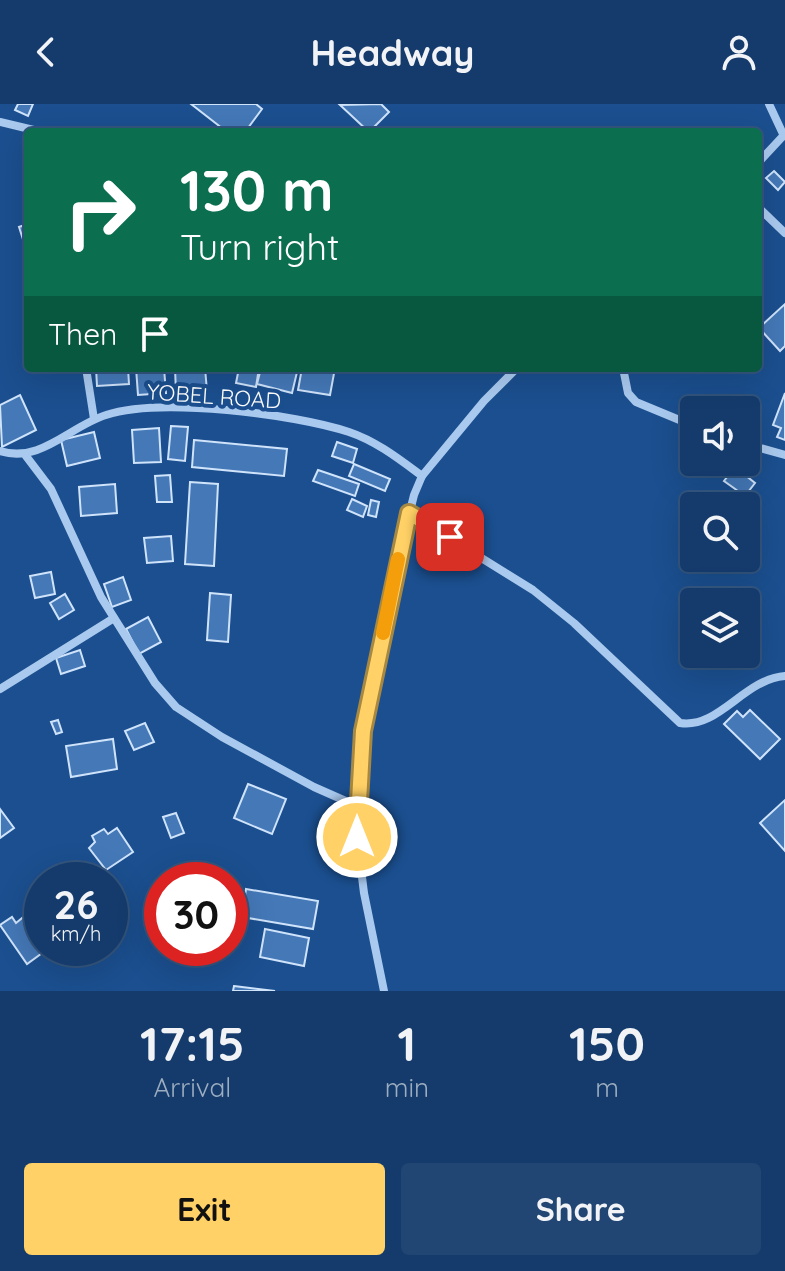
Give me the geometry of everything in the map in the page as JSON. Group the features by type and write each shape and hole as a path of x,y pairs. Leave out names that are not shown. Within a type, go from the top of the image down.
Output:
{"street":[{"path":"762,159 784,135 769,104"},
{"path":"0,122 25,128"},
{"path":"762,211 785,233"},
{"path":"87,372 94,419"},
{"path":"384,991 364,893 357,837 363,731 409,513 422,476 484,401 513,372"},
{"path":"624,372 628,393 636,402 680,420"},
{"name":"YOBEL ROAD","path":"26,456 94,419 132,409 184,407 280,417 349,432 381,446 422,476"},
{"path":"760,448 785,455"},
{"path":"0,451 26,456 51,489 114,618 155,683 176,707 222,737 357,806"},
{"path":"409,513 533,590 574,623 680,723 699,723 763,681 785,676"},
{"path":"0,689 114,618"}],"building":[{"path":"18,104 33,104 28,116 15,110"},
{"path":"191,104 256,104 262,109 248,128 222,128"},
{"path":"381,104 389,112 373,128 365,128 340,105"},
{"path":"774,171 785,182 778,190 766,178"},
{"path":"24,225 24,243 19,227"},
{"path":"785,304 785,346 780,351 762,331 762,325"},
{"path":"96,372 128,372 129,384 97,386"},
{"path":"136,372 164,372 166,393 138,395"},
{"path":"175,372 205,372 207,391 176,393"},
{"path":"238,372 258,372 256,387 236,383"},
{"path":"260,372 297,372 292,393 257,384"},
{"path":"301,372 334,372 330,395 298,390"},
{"path":"785,393 785,440 777,437 781,428 773,425"},
{"path":"20,395 36,430 2,447 0,405"},
{"path":"171,426 188,427 185,461 168,459"},
{"path":"159,428 161,462 134,463 132,430"},
{"path":"94,432 100,458 67,466 61,440"},
{"path":"194,440 287,449 284,476 192,467"},
{"path":"337,442 357,449 353,463 332,456"},
{"path":"354,464 390,479 385,491 349,476"},
{"path":"318,470 359,484 355,496 313,481"},
{"path":"170,475 172,502 157,502 155,476"},
{"path":"728,476 746,476 755,483 748,492 739,492 724,481"},
{"path":"190,482 218,484 214,566 185,564"},
{"path":"115,484 117,513 81,516 79,487"},
{"path":"352,499 367,506 363,517 347,510"},
{"path":"371,500 379,502 376,517 368,515"},
{"path":"171,536 173,561 147,563 144,538"},
{"path":"51,572 55,594 35,598 30,576"},
{"path":"123,577 131,600 112,607 104,584"},
{"path":"210,593 231,595 228,642 207,640"},
{"path":"65,594 74,610 59,619 50,603"},
{"path":"148,617 161,642 139,654 126,629"},
{"path":"80,650 85,666 61,674 56,658"},
{"path":"750,710 780,739 760,759 724,724 737,711 743,717"},
{"path":"58,720 62,732 56,734 51,722"},
{"path":"145,723 154,742 134,750 125,731"},
{"path":"113,739 117,769 71,777 66,746"},
{"path":"248,784 286,799 272,834 234,818"},
{"path":"785,800 785,851 760,823"},
{"path":"0,809 14,828 0,838"},
{"path":"176,813 184,833 171,838 163,817"},
{"path":"117,828 133,852 118,862 100,862 89,848 95,842 92,836 104,829 108,834"},
{"path":"248,889 318,901 313,929 248,918"},
{"path":"24,916 24,960 0,925 12,917 16,923"},
{"path":"265,929 309,938 304,966 260,957"},
{"path":"234,986 275,991 233,991"}],"slow traffic":[{"path":"383,633 398,559"}],"route":[{"path":"357,837 363,731 409,513 450,537"}]}
